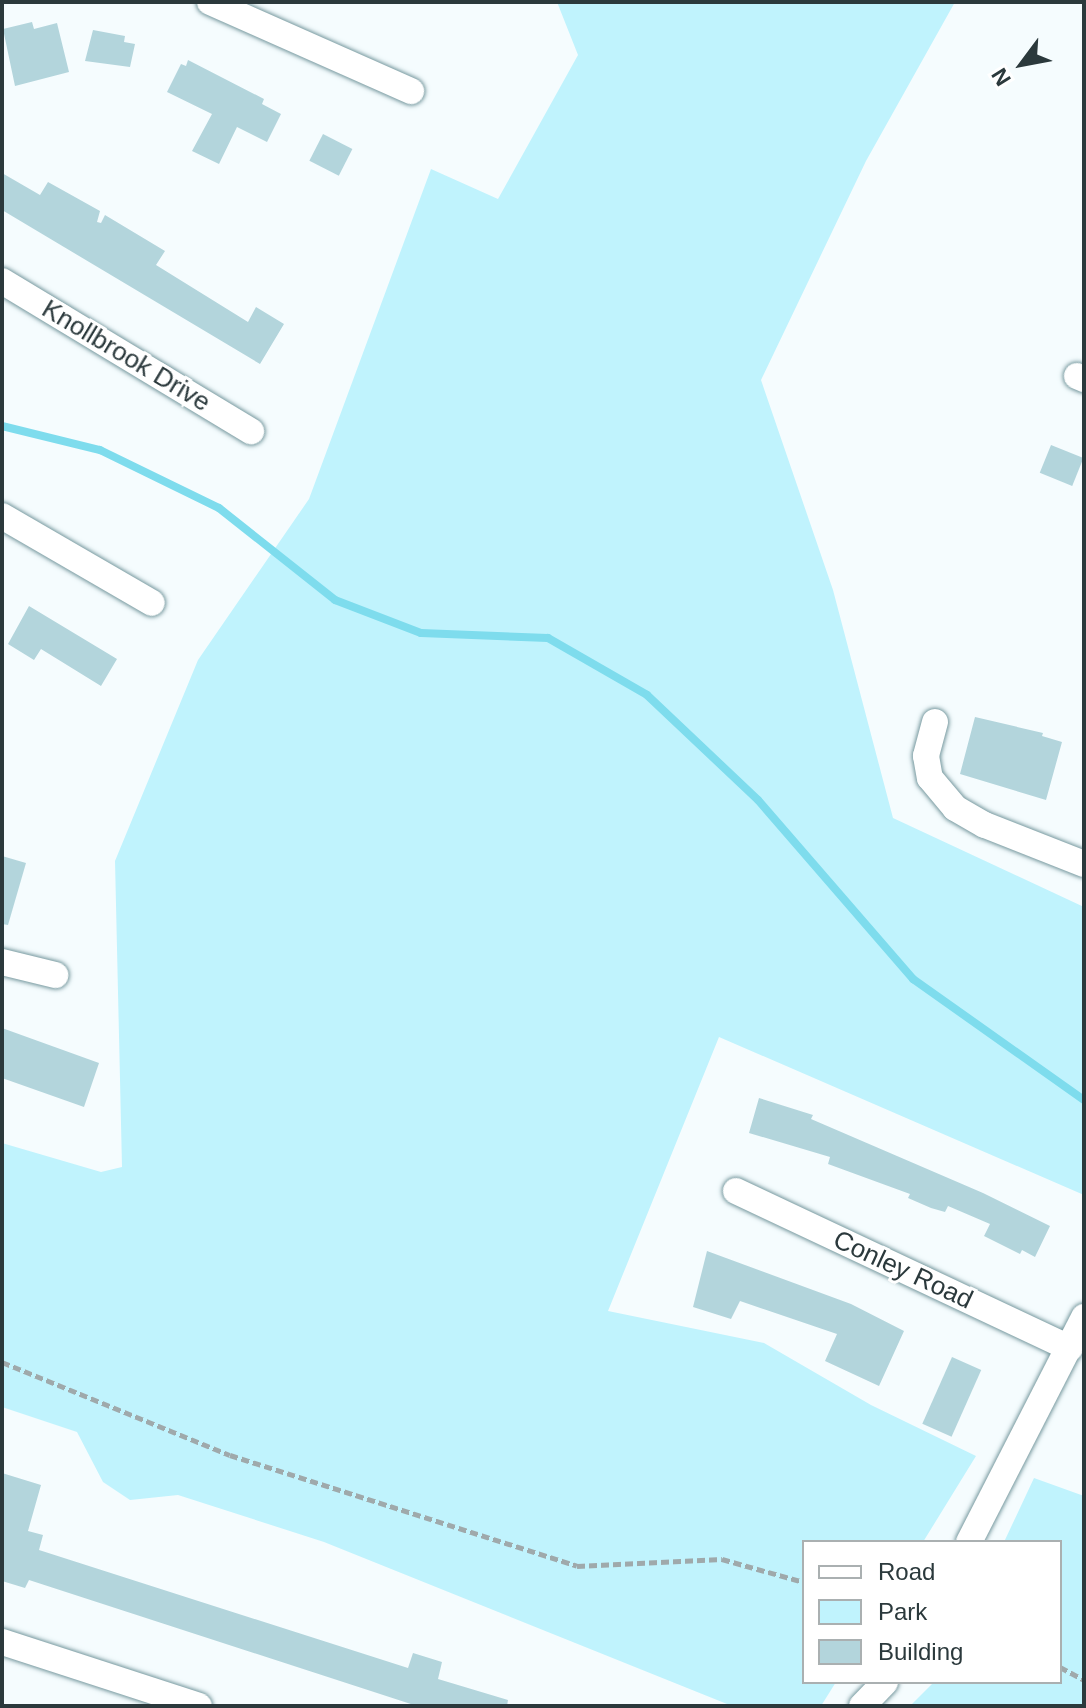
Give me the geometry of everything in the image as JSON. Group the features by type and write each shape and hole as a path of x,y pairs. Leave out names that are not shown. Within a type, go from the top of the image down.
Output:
{"street":[{"path":"210,2 411,91"},
{"name":"Knollbrook Drive","path":"2,281 251,431"},
{"path":"2,516 152,603"},
{"path":"935,722 926,756 930,778 955,808 985,825 1084,864"},
{"path":"2,962 55,975"},
{"name":"Conley Road","path":"736,1191 1070,1348"},
{"path":"970,1540 1084,1317"},
{"path":"2,1642 199,1706"},
{"path":"862,1706 883,1684"}],"path":[{"path":"2,1362 230,1455 577,1566 722,1559 802,1581"},
{"path":"1062,1668 1084,1680"}],"green space":[{"path":"557,2 955,2 866,161 761,380 833,590 893,818 1084,907 1084,1195 719,1037 608,1311 764,1343 871,1405 976,1456 924,1540 802,1540 802,1684 835,1684 821,1706 732,1706 324,1542 178,1495 130,1500 103,1482 77,1432 2,1407 2,1143 101,1172 122,1167 115,861 198,660 309,499 431,169 498,199 578,55"},
{"path":"1034,1478 1084,1496 1084,1706 910,1706 932,1684 1062,1684 1062,1540 1005,1540"}],"building":[{"path":"32,22 34,29 57,23 69,72 15,86 3,29"},
{"path":"93,30 125,36 124,42 135,44 130,67 85,61"},
{"path":"188,60 264,99 262,104 281,114 267,142 237,127 219,164 192,151 212,114 167,92 181,64 186,66"},
{"path":"323,134 352,149 339,176 309,161"},
{"path":"2,173 40,195 48,182 100,211 97,222 101,223 105,215 165,251 156,265 248,322 256,307 284,324 260,364 2,210"},
{"path":"1051,445 1083,458 1072,486 1040,473"},
{"path":"29,606 117,659 101,686 41,649 34,660 8,644"},
{"path":"975,717 1043,733 1042,736 1062,742 1046,800 960,774"},
{"path":"2,856 26,863 8,925 2,924"},
{"path":"2,1028 99,1063 84,1107 2,1078"},
{"path":"759,1098 813,1115 811,1119 983,1193 1050,1226 1035,1257 1022,1250 1020,1254 984,1236 990,1224 948,1206 945,1212 931,1208 908,1198 910,1194 828,1164 830,1157 749,1133"},
{"path":"707,1251 851,1304 904,1331 879,1386 825,1361 837,1334 740,1301 731,1319 693,1307"},
{"path":"952,1357 981,1370 952,1437 922,1424"},
{"path":"2,1473 41,1485 28,1531 43,1535 39,1550 408,1668 413,1653 442,1662 438,1679 508,1700 507,1706 417,1706 29,1580 25,1588 2,1581"}],"waterway":[{"path":"2,426 100,450 219,508 335,600 421,633 548,638 647,695 758,800 913,979 1084,1100"}]}
